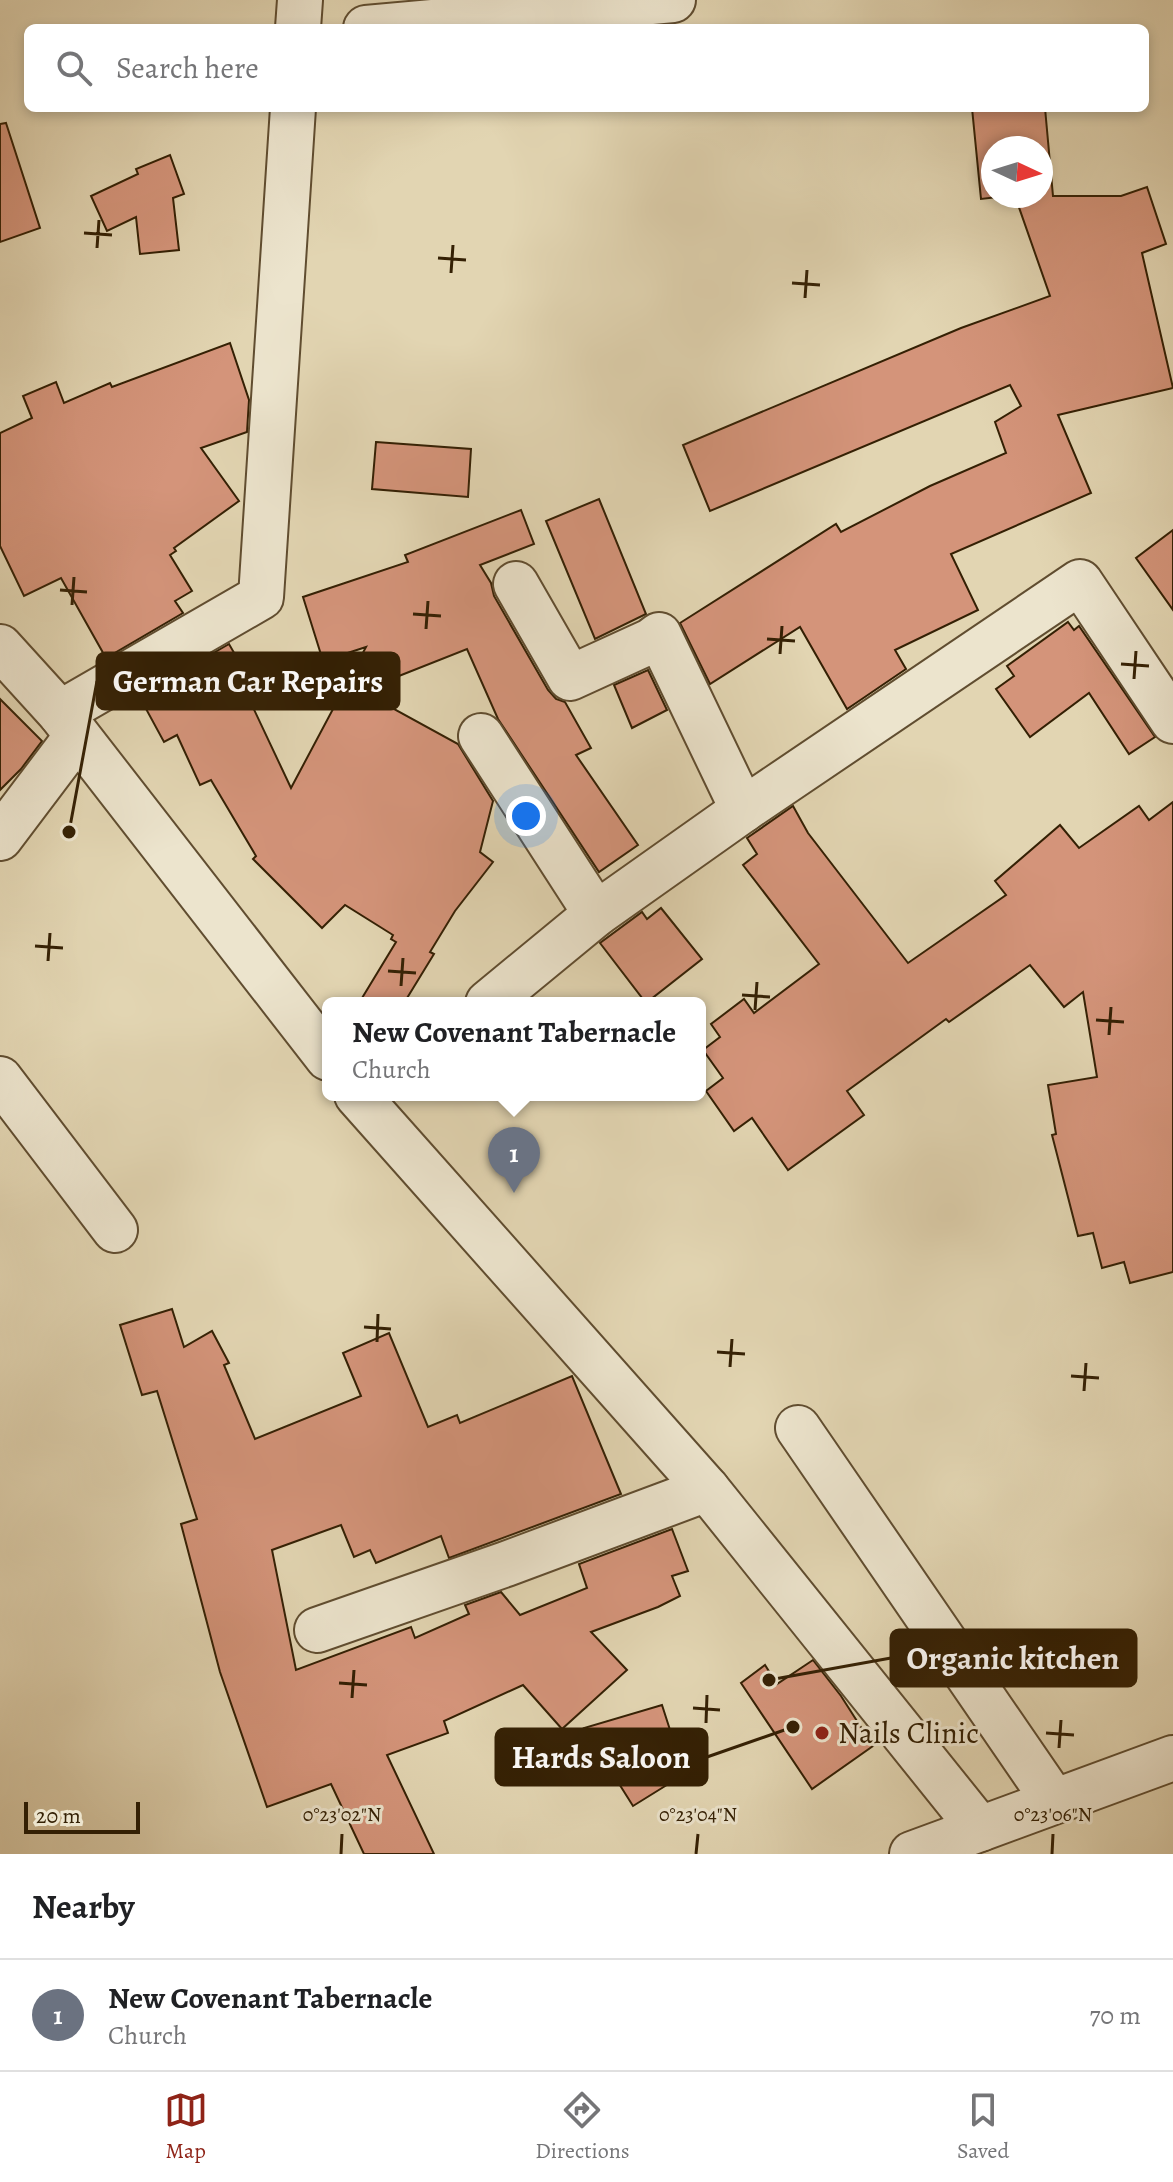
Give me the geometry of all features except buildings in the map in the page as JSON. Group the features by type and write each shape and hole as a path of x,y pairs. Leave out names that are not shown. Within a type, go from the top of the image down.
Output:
{"street":[{"path":"298,24 300,0"},
{"path":"410,24 673,0"},
{"path":"0,838 68,725 261,597 293,112"},
{"path":"495,997 596,914 743,810 1080,582 1173,721"},
{"path":"516,584 570,678 659,635 743,810"},
{"path":"0,647 68,725 322,1050"},
{"path":"481,736 596,914"},
{"path":"0,1079 115,1230"},
{"path":"369,1101 707,1489 980,1829"},
{"path":"798,1428 1054,1801"},
{"path":"317,1630 707,1489"},
{"path":"912,1854 1173,1758"}],"place":[{"name":"German Car Repairs","path":"69,832"},
{"name":"New Covenant Tabernacle","path":"514,1193"},
{"name":"Organic kitchen","path":"769,1680"},
{"name":"Hards Saloon","path":"793,1727"},
{"name":"Nails Clinic","path":"822,1733"}]}
